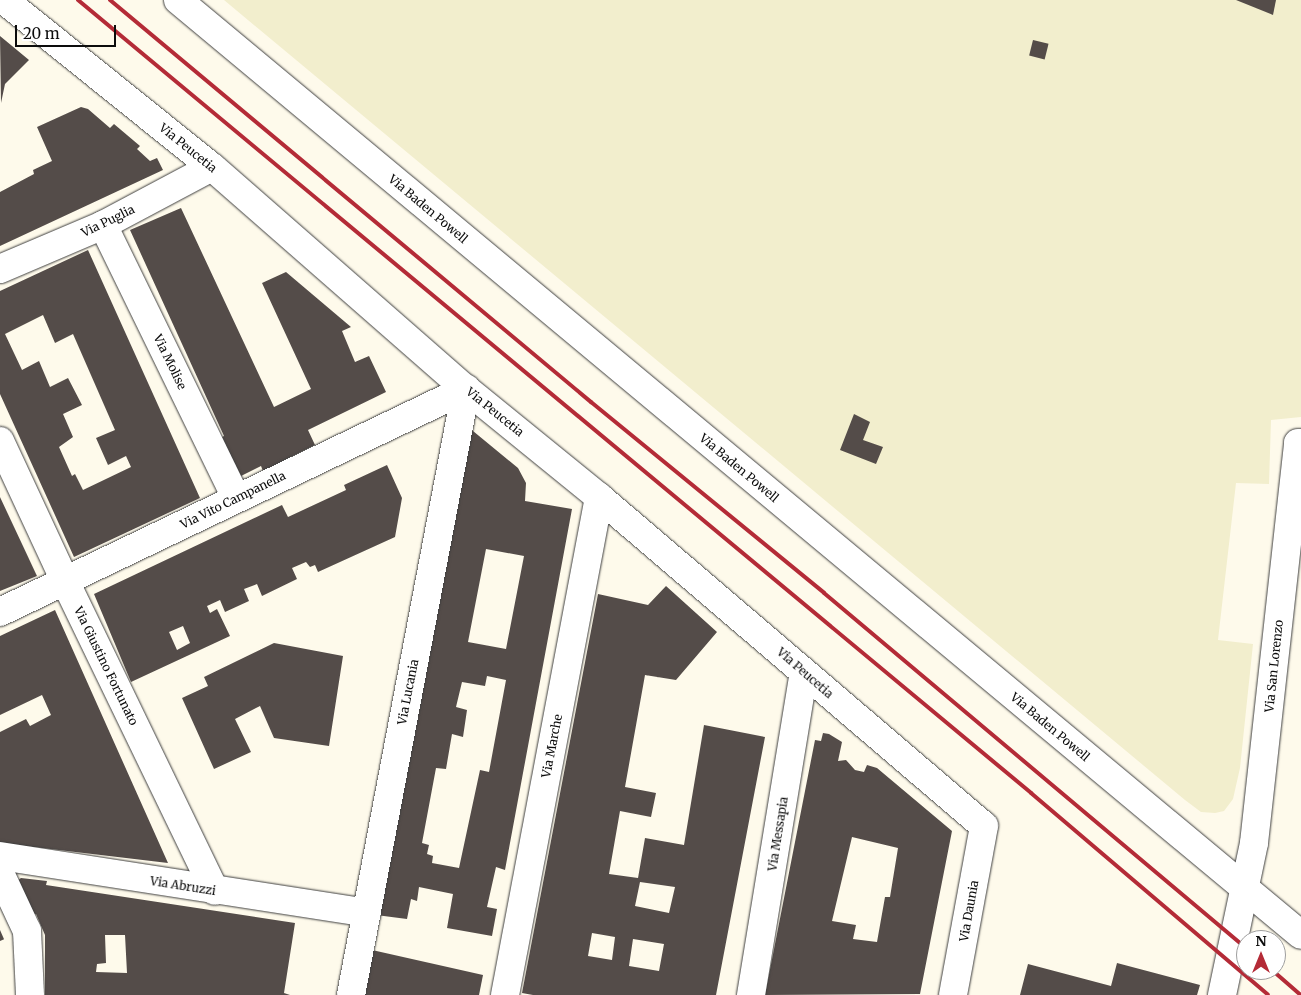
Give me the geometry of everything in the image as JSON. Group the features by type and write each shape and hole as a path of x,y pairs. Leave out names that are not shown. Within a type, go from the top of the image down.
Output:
{"street":[{"name":"Via Peucetia","path":"4,0 212,166 466,389 599,497 984,826"},
{"name":"Via Baden Powell","path":"178,0 1301,935"},
{"name":"Via Puglia","path":"0,270 103,225 212,166"},
{"name":"Via Molise","path":"103,225 236,498"},
{"name":"Via Vito Campanella","path":"0,612 466,389"},
{"name":"Via Lucania","path":"351,995 466,389"},
{"name":"Via Giustino Fortunato","path":"0,441 65,581 215,891"},
{"name":"Via San Lorenzo","path":"1222,995 1246,890 1254,843 1298,443 1301,443"},
{"name":"Via Marche","path":"505,995 599,497"},
{"name":"Via Messapia","path":"751,995 804,672"},
{"name":"Via Daunia","path":"953,995 984,826"},
{"name":"Via Abruzzi","path":"0,856 366,913"},
{"path":"0,873 27,931 30,995"}],"shaded area":[{"path":"224,0 1301,0 1301,417 1271,420 1269,484 1236,483 1218,640 1253,644 1240,768 1233,799 1224,811 1215,813 1201,812 1185,800"}],"building":[{"path":"1236,0 1276,0 1273,15"},
{"path":"0,36 29,60 5,84 1,103"},
{"path":"1033,40 1049,44 1045,59 1029,56"},
{"path":"81,107 88,109 110,128 114,124 140,146 137,149 150,161 157,158 163,170 0,246 0,192 34,174 33,170 52,161 37,127"},
{"path":"181,208 274,407 311,389 262,283 286,272 351,327 342,331 355,362 369,356 386,392 308,430 315,445 263,471 261,466 237,478 220,438 224,436 130,230"},
{"path":"88,250 200,498 74,557 0,394 0,291","holes":["43,315 55,343 73,334 115,430 96,438 108,465 126,456 131,467 83,490 75,474 72,476 59,447 73,437 63,414 82,405 68,378 50,387 39,361 22,370 5,334"]},
{"path":"854,414 870,422 863,440 883,447 876,464 840,450"},
{"path":"468,431 473,431 518,468 526,483 525,501 572,509 505,870 496,867 487,907 497,909 492,936 447,928 453,894 419,887 417,901 411,899 407,919 376,915","holes":["486,549 524,556 506,649 468,642","487,676 506,680 489,772 480,770 459,868 432,863 433,856 427,854 429,845 422,843 436,768 446,769 452,734 463,737 467,710 456,707 462,682 485,686"]},
{"path":"387,465 402,498 395,537 318,572 315,565 310,567 306,562 292,568 297,579 262,596 257,584 244,589 249,601 225,612 220,600 207,606 210,613 217,609 230,636 131,682 94,594 282,505 288,517 346,490 344,485","holes":["183,626 190,643 177,650 169,632"]},
{"path":"0,497 37,576 0,591"},
{"path":"666,586 717,632 676,680 645,675 625,787 656,793 651,817 620,811 609,874 638,878 645,838 684,845 704,725 765,737 716,995 533,995 522,993 598,594 648,605","holes":["640,882 675,887 669,913 635,906","592,933 615,937 612,960 588,956","633,939 664,944 659,971 629,966"]},
{"path":"55,610 168,863 0,843 0,732 26,719 30,726 51,715 42,695 0,715 0,636"},
{"path":"274,643 343,656 329,746 274,738 260,706 235,719 251,752 214,769 182,698 208,686 204,677"},
{"path":"823,733 829,734 842,742 838,761 846,760 855,770 864,772 867,765 877,768 952,831 920,994 765,995 815,740 821,741","holes":["852,837 898,848 890,897 885,897 877,942 853,939 856,925 832,921"]},
{"path":"21,878 47,881 46,885 295,923 284,993 290,995 45,995 45,935 36,914 31,917 17,881","holes":["105,935 125,935 127,973 96,972 97,964 106,963"]},
{"path":"0,930 4,939 0,941"},
{"path":"372,950 483,975 479,995 362,995"},
{"path":"1117,963 1200,985 1197,995 1020,995 1028,964 1111,986"}],"railway":[{"path":"78,0 1031,793 1268,995"},
{"path":"110,0 591,402 824,593 1236,940"},
{"path":"1284,980 1301,995"}]}
